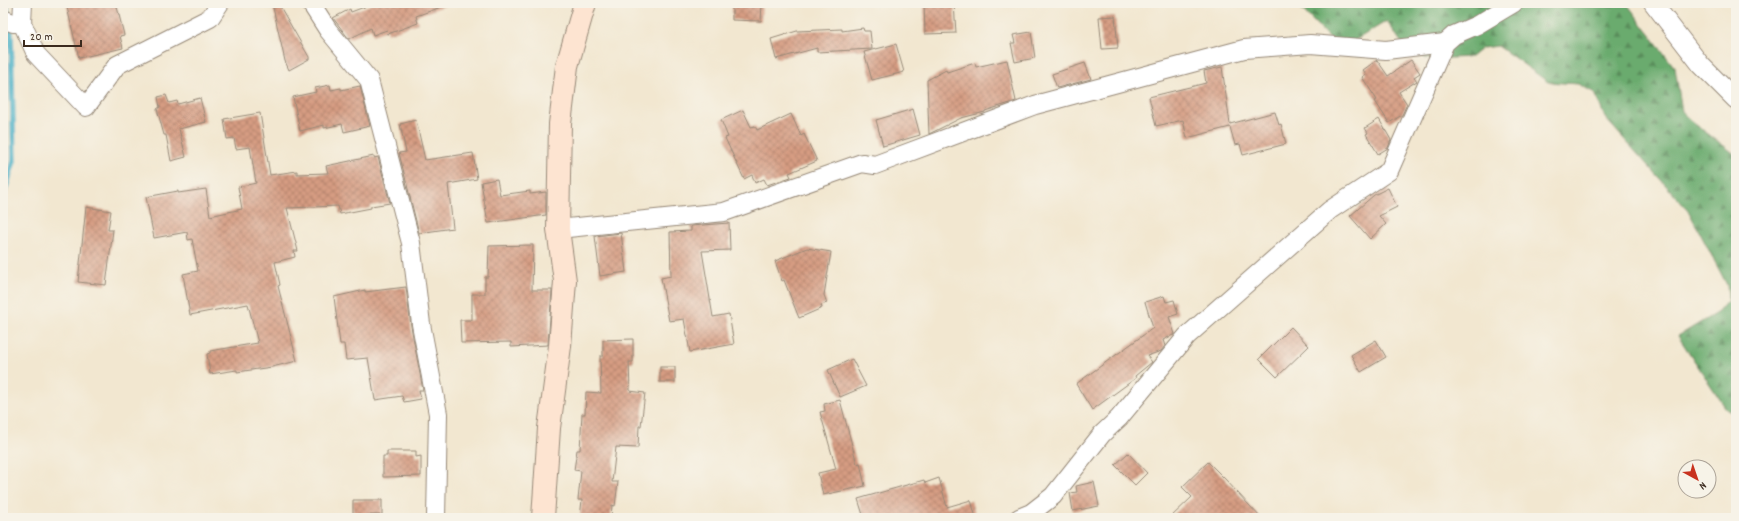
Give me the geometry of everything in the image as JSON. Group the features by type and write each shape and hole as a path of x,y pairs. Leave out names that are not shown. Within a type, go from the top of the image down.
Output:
{"street":[{"path":"23,3 22,23 36,54 86,107 117,65 210,18 220,3"},
{"path":"309,3 312,5 328,30 369,80 411,243 421,324 438,414 436,518"},
{"path":"542,518 549,428 560,346 565,281 558,229 560,124 566,74 585,3"},
{"path":"1018,518 1031,513 1053,496 1102,434 1119,418 1187,336 1330,210 1389,171 1445,43 1454,34 1477,25 1514,3"},
{"path":"1653,3 1701,65 1736,100"},
{"path":"3,19 13,23 22,23"},
{"path":"558,229 724,212 862,163 875,165 1035,105 1244,49 1310,44 1386,50 1445,43"}],"green space":[{"path":"1296,3 1622,3 1628,5 1675,68 1682,111 1691,121 1736,155 1736,418 1725,407 1678,336 1718,312 1728,300 1727,285 1688,210 1605,118 1595,93 1578,84 1548,82 1498,46 1482,48 1471,57 1427,59 1403,45 1387,21 1349,44 1334,43"}],"building":[{"path":"66,3 116,3 124,35 120,36 123,48 79,58"},
{"path":"272,3 278,3 309,57 309,59 289,70 285,61"},
{"path":"375,3 446,3 447,5 416,16 418,23 388,34 387,30 373,35 371,28 349,39 333,18 350,9 351,12"},
{"path":"732,3 762,3 761,21 732,20"},
{"path":"924,3 954,3 956,33 925,34"},
{"path":"1115,16 1118,48 1102,49 1099,17"},
{"path":"863,28 864,31 870,31 872,49 817,52 817,48 776,59 771,39 797,31 842,29 842,31"},
{"path":"1031,32 1035,58 1015,62 1011,43 1015,43 1013,35"},
{"path":"896,44 904,72 872,80 864,52"},
{"path":"1007,60 1016,101 985,112 961,118 929,134 927,80 946,70 947,72 975,63 976,67"},
{"path":"1377,60 1388,76 1411,60 1420,73 1414,77 1417,81 1399,92 1407,104 1402,115 1389,123 1375,101 1377,100 1362,77 1366,74 1363,70"},
{"path":"1085,63 1091,79 1057,88 1052,74"},
{"path":"1222,67 1230,124 1275,112 1279,125 1281,124 1286,144 1243,155 1240,144 1235,145 1230,127 1187,138 1183,120 1156,126 1149,97 1206,83 1204,71"},
{"path":"330,85 331,90 341,88 341,90 360,86 370,126 344,132 342,124 324,128 324,125 300,131 293,97 316,92 315,88"},
{"path":"166,95 169,103 177,101 178,104 200,98 206,122 179,129 186,157 171,161 166,135 164,135 157,109 160,107 158,97"},
{"path":"913,109 920,135 883,146 876,120"},
{"path":"743,110 751,127 755,126 757,130 791,114 801,136 804,134 817,161 789,173 791,177 767,185 764,179 755,183 752,175 744,179 725,138 728,137 721,120"},
{"path":"260,113 270,175 297,171 297,174 328,173 326,166 374,156 374,158 378,157 390,203 340,214 338,206 287,208 298,251 294,251 295,257 275,262 280,285 278,286 297,361 272,367 210,374 207,354 210,353 210,351 258,343 248,304 190,315 183,274 198,271 192,239 188,240 187,232 154,238 146,197 178,191 178,193 206,189 210,216 242,209 238,187 256,183 250,147 236,149 234,138 227,139 224,119"},
{"path":"1379,119 1391,140 1388,148 1378,154 1366,134 1368,133 1365,128"},
{"path":"416,120 425,160 473,153 477,179 448,184 453,228 419,233 399,153 406,152 400,124"},
{"path":"497,179 500,195 530,191 530,194 546,192 546,215 488,223 481,182"},
{"path":"1388,188 1397,207 1379,216 1386,224 1370,239 1350,216 1374,195"},
{"path":"86,207 111,211 108,230 113,230 106,285 78,282"},
{"path":"729,223 730,250 702,251 713,317 729,314 734,344 690,352 684,319 669,321 661,278 671,276 670,232 691,231 691,226"},
{"path":"621,233 626,272 600,276 595,236"},
{"path":"533,245 532,290 552,290 548,345 511,347 511,342 461,343 460,320 472,320 472,294 485,294 485,277 488,277 489,246"},
{"path":"807,248 831,252 824,295 827,303 821,305 822,308 799,318 784,280 782,281 775,261"},
{"path":"406,287 411,326 423,390 419,390 421,399 404,402 402,396 375,400 368,358 346,360 344,344 340,344 334,297 365,290 365,292"},
{"path":"1164,296 1166,302 1174,300 1178,314 1169,317 1175,334 1163,340 1165,346 1161,351 1147,356 1152,362 1135,376 1136,378 1092,410 1076,384 1153,328 1145,302"},
{"path":"1291,327 1309,346 1277,377 1259,359"},
{"path":"633,339 633,362 629,362 630,391 645,393 641,426 639,426 638,448 616,447 612,482 618,482 615,506 612,505 611,518 580,518 582,500 578,500 581,471 574,470 577,450 580,450 582,414 585,414 586,392 601,393 600,356 603,356 603,340"},
{"path":"1376,340 1386,357 1361,372 1351,355"},
{"path":"852,359 866,386 840,397 828,370"},
{"path":"660,367 675,367 675,382 660,382"},
{"path":"840,400 857,464 860,463 865,486 823,495 818,473 836,469 820,412 825,411 824,404"},
{"path":"387,451 416,451 416,457 421,456 421,476 383,477 383,456 387,456"},
{"path":"1128,453 1147,473 1135,485 1115,465"},
{"path":"1208,462 1261,518 1170,518 1192,497 1182,487"},
{"path":"939,478 947,507 971,500 976,518 864,518 858,499 924,480 925,483"},
{"path":"1094,482 1099,506 1073,511 1070,493 1077,492 1076,486"},
{"path":"353,500 382,500 382,515 368,515 368,518 353,518"}],"waterway":[{"path":"6,3 8,17"},
{"path":"3,197 14,161 10,25"}]}
